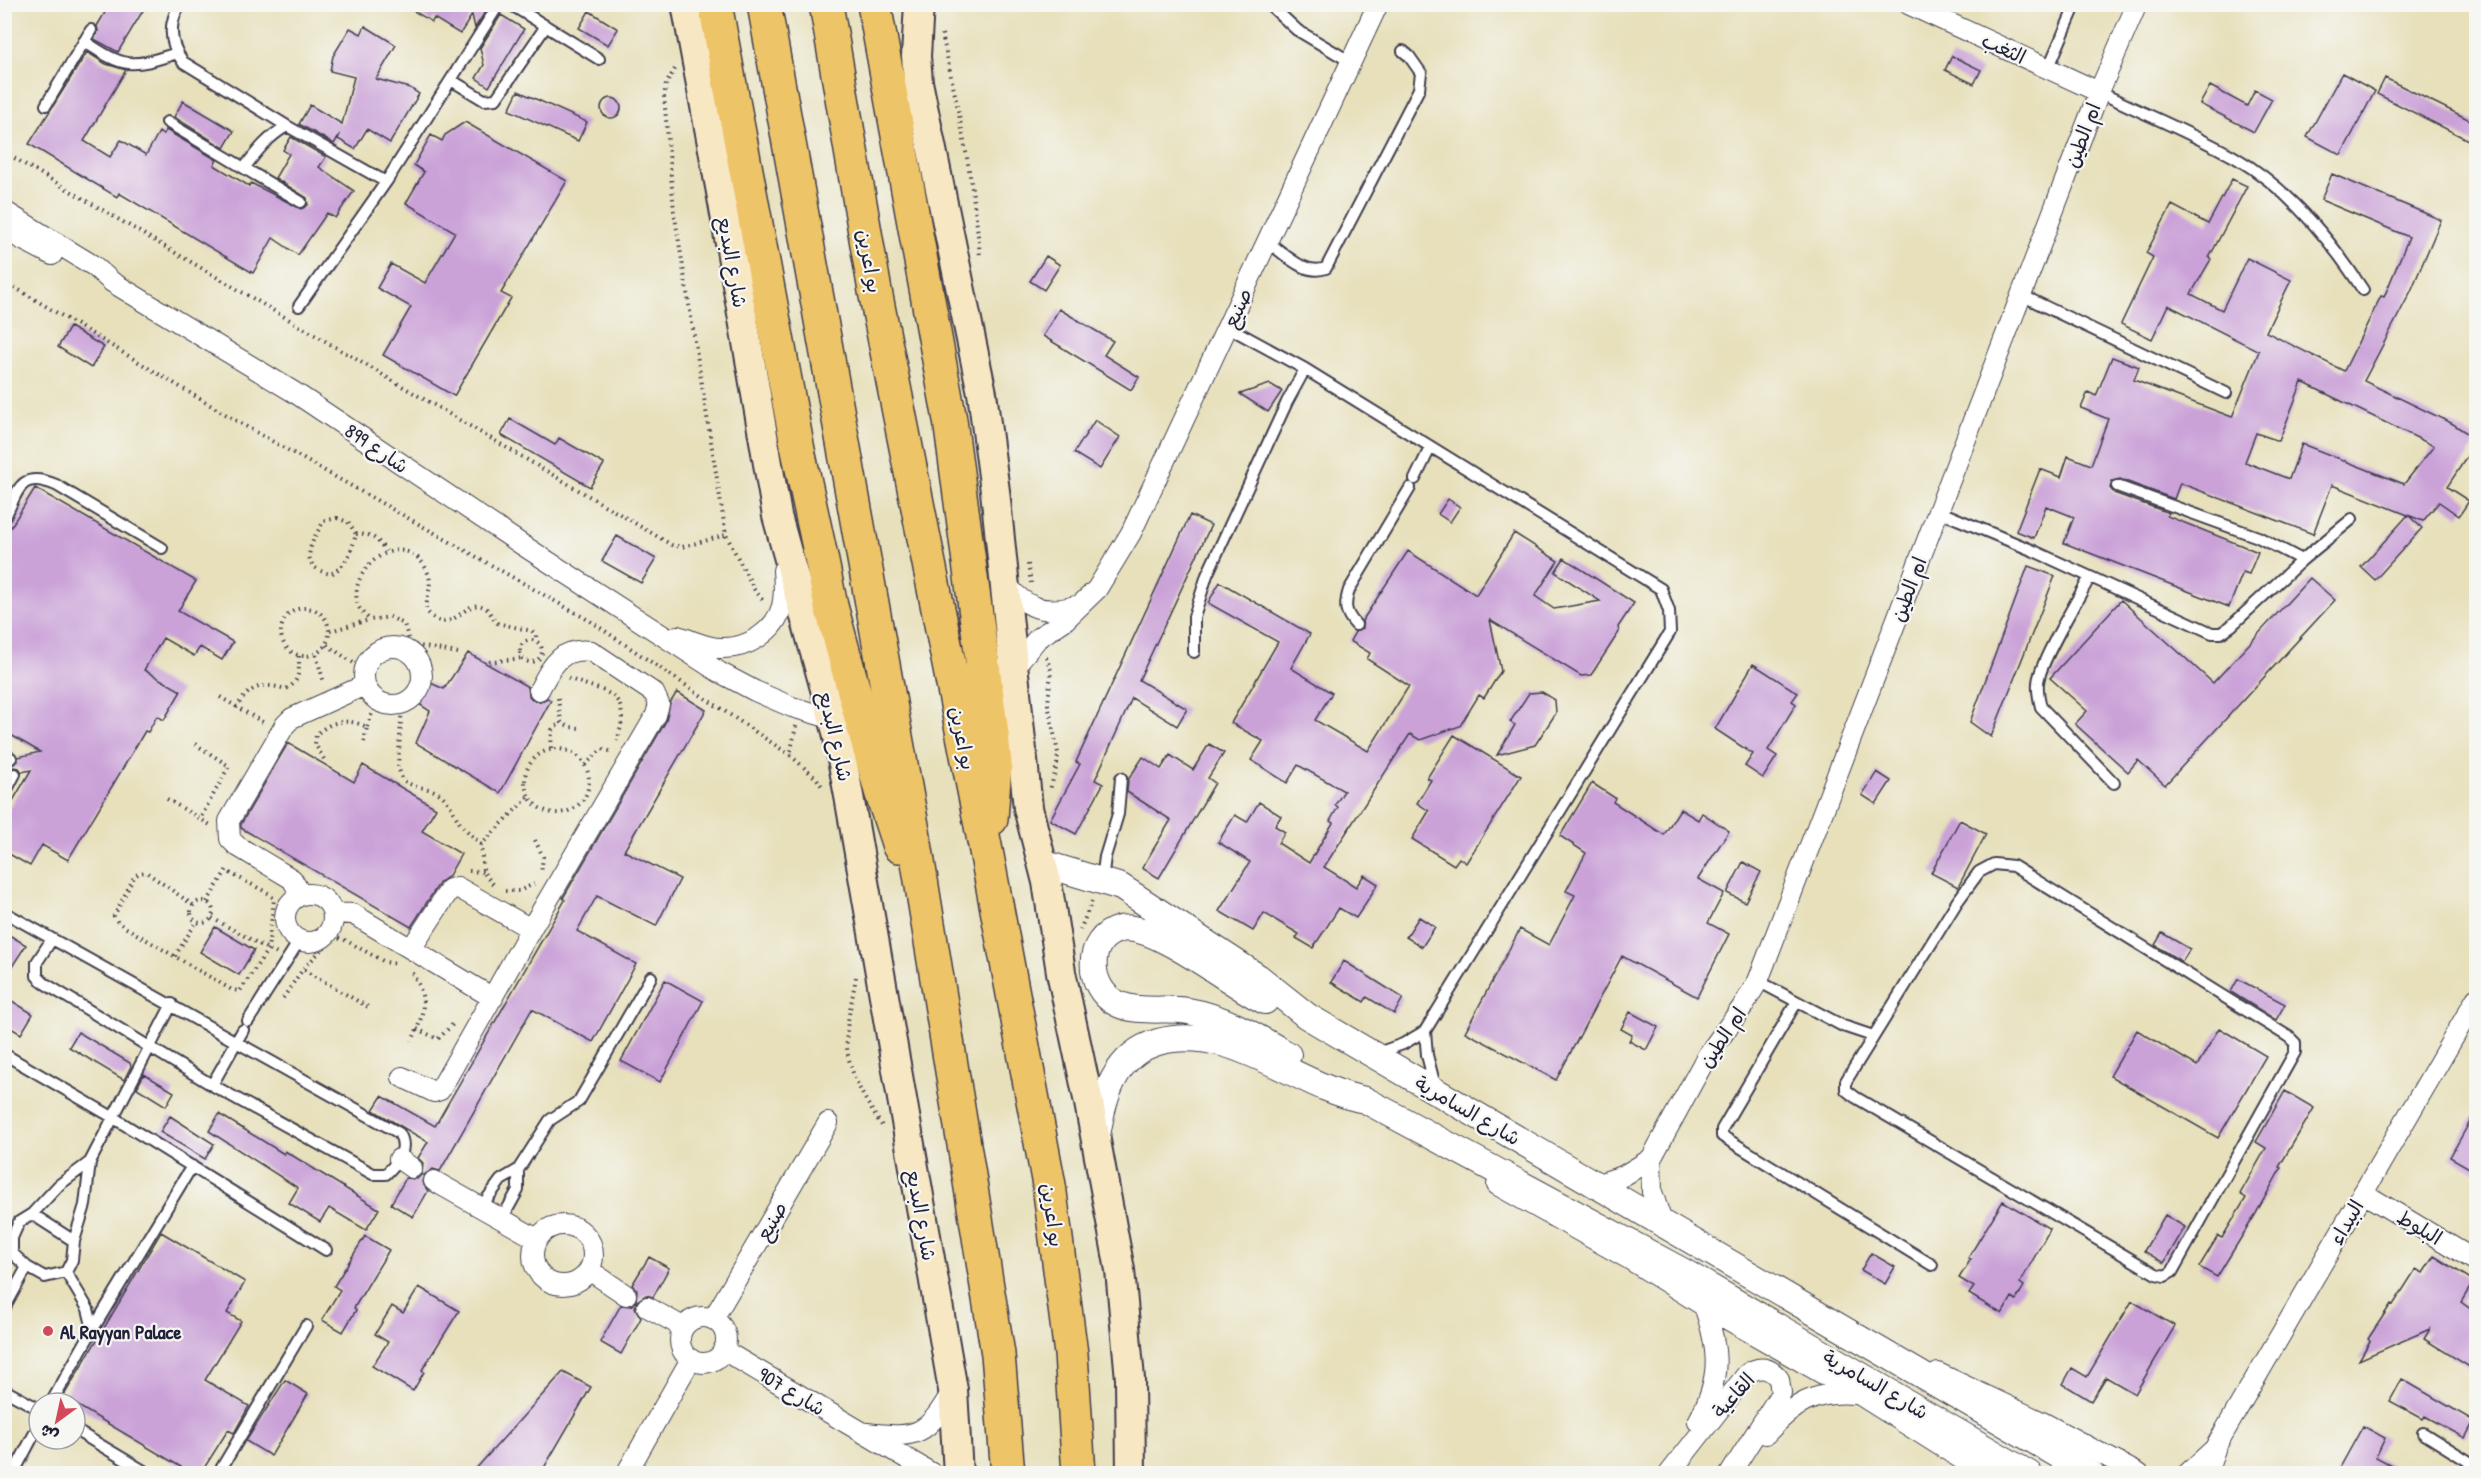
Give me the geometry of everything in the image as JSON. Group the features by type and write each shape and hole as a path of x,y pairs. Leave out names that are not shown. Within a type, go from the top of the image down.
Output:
{"highway":[{"path":"715,4 798,450 831,606 889,817 905,861 924,896"},
{"path":"764,4 924,896 998,1354 1008,1473"},
{"name":"بو اعرين","path":"826,4 875,291 987,856 1048,1185 1071,1354 1079,1473"},
{"path":"874,4 953,442 994,764 987,856"}],"main road":[{"name":"شارع البديع","path":"686,4 782,537 833,719 852,807 952,1390 958,1473"},
{"path":"919,4 916,56 918,82 982,393 995,491 1028,808 1042,863 1061,972 1120,1270 1130,1379 1131,1473"}],"street":[{"name":"صنيع","path":"1014,667 1038,638 1083,604 1109,572 1131,533 1378,4"},
{"name":"الثغب","path":"1908,4 2099,92"},
{"name":"ام الطين","path":"1651,1159 1707,1056 1758,981 2099,92 2137,4"},
{"name":"شارع 899","path":"4,211 94,266 112,282 297,394 638,621 728,677 799,710 833,719"},
{"name":"شارع 899","path":"4,230 87,274 112,282"},
{"name":"شارع 899","path":"638,621 703,645 721,648 740,647 756,640 769,628 781,609 784,594 782,537"},
{"path":"1003,581 1022,600 1038,609 1060,610 1083,604"},
{"path":"388,647 407,650 420,664 421,682 412,698 402,705 385,704 368,685 372,655 388,647"},
{"path":"402,1077 434,1092 440,1090 656,715 659,704 654,693 591,651 580,650 560,657 539,690"},
{"path":"301,895 291,879 237,846 230,839 229,821 291,718 328,700 368,685"},
{"name":"شارع السامرية","path":"1042,863 1101,880 1134,894 1258,977 1307,1016 1437,1094 1598,1184 2091,1473"},
{"path":"407,957 432,914 454,887 531,929"},
{"path":"301,895 318,895 325,900 333,913 334,920 328,934 315,942 299,941 288,929 285,921 288,905 301,895"},
{"path":"333,913 353,914 407,957 493,998"},
{"path":"1307,1016 1260,999 1144,930 1127,928 1109,933 1103,938 1094,957 1093,969 1097,984 1101,991 1115,1002 1130,1008 1188,1010 1221,1020 1252,1034 1365,1100"},
{"name":"البيداء","path":"2207,1473 2216,1446 2476,999"},
{"name":"شارع السامرية","path":"1096,1142 1101,1110 1108,1086 1133,1054 1148,1045 1183,1038 1207,1039 1237,1048 1344,1096 1365,1100 1684,1272 2029,1473"},
{"name":"صنيع","path":"713,1319 828,1123"},
{"name":"شارع السامرية","path":"1438,1140 1453,1157 1471,1170 1629,1259 1704,1306 1860,1395 1985,1473"},
{"path":"1598,1184 1623,1176 1651,1159 1652,1192 1662,1222"},
{"path":"434,1181 537,1239"},
{"name":"البلوط","path":"2363,1193 2476,1261"},
{"path":"556,1226 567,1226 578,1230 587,1238 592,1248 589,1270 579,1281 567,1286 553,1284 541,1277 534,1265 532,1252 537,1239 545,1231 556,1226"},
{"path":"589,1270 626,1295"},
{"name":"القاعية","path":"1671,1471 1706,1406 1716,1375 1715,1342 1704,1306"},
{"path":"647,1307 683,1327"},
{"path":"697,1317 713,1319 724,1333 723,1350 717,1358 707,1362 686,1356 680,1345 683,1327 697,1317"},
{"name":"شارع 907","path":"723,1350 933,1473"},
{"path":"626,1473 691,1359"},
{"name":"شارع السامرية","path":"1896,1359 1925,1367 1963,1384 2139,1473"},
{"name":"القاعية","path":"1671,1471 1747,1374 1760,1368 1768,1369 1779,1378 1781,1393 1731,1472"},
{"name":"شارع 907","path":"861,1432 893,1436 916,1432 932,1422 952,1390"},
{"name":"القاعية","path":"1731,1472 1789,1411 1812,1398 1826,1394 1860,1395"},
{"name":"البيداء","path":"2187,1473 2216,1446"}],"lane":[{"path":"180,4 172,20 171,31 177,53 192,69 386,182"},
{"path":"299,306 386,182 499,4"},
{"path":"510,4 599,59"},
{"path":"1269,4 1297,30 1351,62"},
{"path":"2048,69 2076,4"},
{"path":"451,80 484,100 496,99 501,95 546,26"},
{"path":"46,105 91,30"},
{"path":"84,41 107,57 127,64 148,63 177,53"},
{"path":"1268,242 1307,270 1317,272 1326,268 1419,89 1421,72 1403,51"},
{"path":"2099,92 2236,159 2274,186 2337,249 2363,290"},
{"path":"167,122 301,202"},
{"path":"245,167 271,137 287,126"},
{"path":"2021,295 2226,393"},
{"path":"1228,327 1305,369 1661,589 1669,611 1670,632 1425,1031 1402,1044 1373,1055"},
{"path":"1194,652 1194,617 1207,575 1287,402 1305,369"},
{"path":"1356,625 1348,617 1344,605 1350,590 1430,448"},
{"path":"4,519 21,485 30,479 41,479 56,485 162,548"},
{"path":"2117,486 2258,537 2302,560"},
{"path":"1938,511 2212,633 2221,633 2231,626 2302,560 2352,519"},
{"path":"2090,577 2044,665 2038,681 2038,695 2041,707 2114,783"},
{"path":"4,795 15,774"},
{"path":"1101,880 1105,857 1118,814 1121,778"},
{"path":"1994,864 2013,866 2289,1037 2295,1043 2295,1052 2172,1272 2165,1276 2156,1274 1846,1090 1846,1080 1873,1036 1963,894 1979,872 1994,864"},
{"path":"4,912 399,1133 403,1140 405,1164 386,1174 373,1174 212,1085 44,983 38,976 37,962 52,939"},
{"path":"212,1085 246,1025 299,941"},
{"path":"481,1207 501,1180 518,1170 544,1125 579,1101 651,977"},
{"path":"1758,981 1843,1026 1873,1036"},
{"path":"1796,1003 1722,1129 1722,1136 1932,1265"},
{"path":"66,1272 72,1260 74,1241 85,1205 90,1162 172,1004"},
{"path":"1425,1031 1427,1055 1437,1094"},
{"path":"4,1053 114,1118 326,1250"},
{"path":"66,1272 45,1277 27,1267 12,1252 8,1236 19,1222 32,1214 58,1185 90,1162"},
{"path":"58,1391 192,1166"},
{"path":"502,1219 518,1190 518,1170"},
{"path":"32,1214 74,1241"},
{"path":"4,1309 27,1267"},
{"path":"66,1272 88,1309 93,1329"},
{"path":"218,1473 306,1326"},
{"path":"4,1390 27,1402"},
{"path":"2423,1433 2476,1466"},
{"path":"87,1437 149,1473"},
{"path":"13,1473 27,1447"}],"path":[{"path":"694,50 670,74 664,96 674,211 726,535 754,589 776,618"},
{"path":"4,152 672,545 681,547 726,535"},
{"path":"4,281 240,423 590,621 790,755 817,779 826,793"},
{"path":"337,518 348,522 357,534 352,550 341,569 332,574 320,572 310,560 309,548 324,521 337,518"},
{"path":"357,534 368,534 375,537 386,551"},
{"path":"370,620 358,605 357,588 364,572 375,559 386,551 397,549 406,551 418,558 429,574 426,610 433,619 441,622 456,618 472,606 478,605 486,608 497,623 532,631 541,646 540,657 530,662 523,658 489,662"},
{"path":"306,608 318,611 327,620 330,631 327,645 316,655 299,657 289,651 282,641 281,629 285,618 295,610 306,608"},
{"path":"330,631 390,617 404,624 410,643 458,653"},
{"path":"523,658 520,650 524,643 536,641"},
{"path":"327,645 368,685 367,727 364,742"},
{"path":"316,655 328,700"},
{"path":"236,708 245,693 256,687 269,685 286,689 294,685 299,674 299,657"},
{"path":"560,657 565,663 568,678 564,684"},
{"path":"568,678 586,686 605,690 617,697 621,722 613,751"},
{"path":"561,691 557,700 561,722 569,727 580,728"},
{"path":"220,697 269,725 270,729"},
{"path":"402,705 398,766 402,779 413,785 428,788 448,800 465,829 481,845 483,872 493,885 505,891 519,891 532,887 541,872 543,857 535,840"},
{"path":"790,755 799,710"},
{"path":"324,759 315,744 316,735 323,728 346,720 367,727"},
{"path":"551,748 552,730 561,722"},
{"path":"195,744 229,766 200,819"},
{"path":"551,748 565,749 577,755 585,765 589,779 587,794 578,805 565,812 550,812 537,806 528,798 524,783 531,761 540,753 551,748"},
{"path":"481,845 528,798"},
{"path":"166,799 208,826 215,826"},
{"path":"207,902 226,871 237,846"},
{"path":"193,905 146,872 134,877 114,916 118,923 236,991 240,991 268,948 274,899 270,894 226,871"},
{"path":"1079,931 1101,880"},
{"path":"200,901 207,902 213,909 212,918 205,922 196,921 191,914 193,905 200,901"},
{"path":"212,918 368,1007"},
{"path":"175,956 196,921"},
{"path":"283,998 303,969 333,938 338,938 385,962 407,957"},
{"path":"411,972 421,987 425,1003 412,1041"},
{"path":"856,976 847,1030 848,1054 863,1095 886,1132"},
{"path":"417,1029 438,1039 454,1023"}],"building":[{"path":"110,4 147,4 118,52 94,39 98,31 97,26"},
{"path":"402,4 485,4 488,7 475,28 472,15 460,34 434,18 432,22"},
{"path":"589,11 618,29 608,45 579,28"},
{"path":"501,15 524,29 489,87 476,78 484,65 480,48"},
{"path":"365,26 396,45 376,79 410,88 419,94 390,143 367,129 355,149 338,139 340,134 334,144 299,124 310,105 342,124 354,77 330,71 333,56 350,28 361,34"},
{"path":"87,52 106,64 126,70 84,141 110,157 121,140 146,155 159,132 163,135 166,130 217,160 214,165 249,186 251,183 301,209 308,205 307,198 275,178 289,154 283,150 291,137 326,157 319,167 354,191 335,218 327,213 298,255 273,238 253,273 119,193 117,197 29,144"},
{"path":"1952,56 1981,70 1974,84 1945,70"},
{"path":"2342,73 2375,91 2341,155 2307,137"},
{"path":"2385,78 2476,123 2476,144 2377,94"},
{"path":"2210,86 2247,106 2255,90 2272,99 2254,132 2200,104"},
{"path":"518,91 587,122 578,141 509,110"},
{"path":"611,98 618,101 621,108 618,115 611,118 604,115 601,108 604,101"},
{"path":"183,101 234,131 224,148 174,117"},
{"path":"465,122 567,181 501,293 511,298 454,396 383,355 411,307 377,288 391,264 425,283 455,232 406,203 424,172 414,165 431,135 442,141 445,135"},
{"path":"2332,174 2441,220 2411,291 2364,381 2453,424 2476,439 2476,443 2447,487 2469,501 2459,516 2439,502 2423,521 2332,485 2313,534 2180,483 2174,499 2120,479 2112,481 2110,488 2114,493 2169,513 2167,516 2258,552 2249,574 2243,572 2229,607 2064,543 2074,517 2046,506 2034,538 2016,531 2040,469 2061,477 2068,456 2091,465 2108,419 2081,408 2088,392 2096,396 2112,357 2139,367 2134,380 2232,417 2259,351 2168,305 2152,339 2121,324 2153,257 2146,253 2172,205 2208,224 2232,179 2247,186 2191,294 2222,310 2247,258 2291,280 2266,332 2344,371 2381,296 2384,297 2409,237 2321,200","holes":["2302,382 2434,446 2404,484 2302,444 2289,479 2245,462 2256,433 2279,441"]},
{"path":"1046,256 1060,265 1044,290 1030,281"},
{"path":"1059,309 1113,341 1104,355 1139,377 1131,390 1043,336"},
{"path":"70,327 104,347 91,368 58,347"},
{"path":"1270,384 1282,391 1268,412 1240,394"},
{"path":"510,419 555,445 559,438 604,464 590,487 501,435"},
{"path":"1095,420 1120,437 1100,469 1074,453"},
{"path":"35,488 196,581 178,611 233,642 222,660 200,647 194,656 163,638 144,670 181,691 164,720 157,716 148,732 145,731 68,860 42,845 30,866 4,851 4,816 31,770 22,772 19,768 14,767 4,777 4,763 12,765 18,761 18,757 40,752 4,731 4,538"},
{"path":"1448,499 1460,507 1450,522 1438,514"},
{"path":"1190,515 1211,525 1139,680 1187,709 1177,726 1132,698 1095,780 1103,784 1076,834 1050,820 1080,764 1076,762"},
{"path":"2408,515 2422,528 2375,580 2361,567"},
{"path":"1514,533 1558,561 1535,596 1554,609 1600,601 1555,572 1564,558 1634,603 1618,627 1619,632 1591,675 1581,676 1490,620 1501,671 1484,698 1479,695 1460,726 1420,740 1410,734 1324,867 1356,887 1364,875 1378,884 1356,918 1339,908 1313,948 1296,938 1299,934 1264,913 1253,931 1219,911 1250,862 1218,842 1235,815 1247,822 1259,802 1281,816 1275,826 1285,832 1278,843 1309,863 1333,823 1330,821 1338,807 1335,805 1344,791 1298,765 1287,783 1251,760 1263,741 1231,723 1278,642 1208,603 1220,582 1310,634 1291,668 1332,693 1315,720 1368,751 1409,686 1367,659 1370,653 1350,641 1355,632 1363,628 1362,621 1408,551 1476,595"},
{"path":"617,536 656,559 641,583 602,561"},
{"path":"2028,566 2055,576 1991,737 1970,722"},
{"path":"2310,578 2335,600 2165,785 2138,760 2128,772 2075,724 2087,711 2050,678 2121,600 2213,683"},
{"path":"468,653 528,687 529,696 533,700 540,702 547,698 551,700 500,793 416,743 430,711 413,700 424,680 444,689"},
{"path":"1753,664 1798,693 1792,701 1796,704 1768,750 1777,756 1763,778 1745,766 1753,754 1715,729"},
{"path":"677,692 706,710 624,851 680,879 656,926 597,896 577,931 636,964 593,1042 532,1009 440,1171 433,1169 424,1175 422,1182 428,1191 413,1217 391,1204 406,1178 417,1179 422,1174 423,1163 418,1158 428,1142 373,1110 382,1096 435,1126 666,721 670,703"},
{"path":"1542,692 1555,700 1556,713 1535,745 1497,755 1515,725 1510,722 1529,693"},
{"path":"1454,735 1521,776 1466,863 1459,858 1454,865 1412,839 1429,811 1417,803 1431,780 1427,778"},
{"path":"288,743 354,782 363,765 436,808 422,831 461,854 448,877 440,882 411,927 241,828 241,824"},
{"path":"1209,744 1224,753 1208,778 1215,783 1159,878 1142,868 1171,820 1127,792 1128,780 1143,757 1161,769 1170,755 1193,770"},
{"path":"1877,772 1891,781 1876,804 1862,795"},
{"path":"1592,783 1615,798 1613,802 1664,835 1680,809 1698,820 1702,813 1729,831 1698,879 1724,893 1708,923 1729,934 1697,997 1622,956 1556,1080 1465,1032 1520,929 1549,945 1575,895 1566,891 1586,853 1560,836"},
{"path":"1960,820 1986,834 1958,887 1931,873"},
{"path":"1743,862 1761,872 1745,902 1727,893"},
{"path":"1419,917 1435,927 1422,947 1406,937"},
{"path":"215,927 254,950 239,975 200,952"},
{"path":"4,932 26,945 4,979"},
{"path":"2162,933 2190,949 2182,962 2155,945"},
{"path":"1344,961 1403,998 1394,1014 1367,997 1364,1002 1331,982"},
{"path":"2238,979 2285,1004 2276,1020 2231,992"},
{"path":"665,980 703,1001 660,1082 621,1061"},
{"path":"4,996 33,1014 21,1034 4,1024"},
{"path":"1630,1012 1658,1027 1646,1050 1629,1041 1632,1035 1621,1029"},
{"path":"2219,1028 2266,1056 2218,1138 2110,1076 2137,1030 2197,1066"},
{"path":"78,1032 130,1063 131,1066 124,1080 69,1047"},
{"path":"144,1074 174,1092 166,1106 137,1088"},
{"path":"2285,1091 2314,1108 2279,1167 2281,1168 2255,1215 2217,1277 2199,1267 2218,1236 2222,1238 2246,1198 2240,1194 2266,1148 2256,1142"},
{"path":"2476,1111 2476,1172 2450,1157"},
{"path":"219,1114 284,1154 285,1151 379,1209 366,1230 329,1208 320,1222 289,1203 298,1188 209,1131"},
{"path":"170,1116 214,1144 205,1159 160,1132"},
{"path":"2003,1201 2050,1229 2020,1283 2024,1286 2016,1300 2012,1297 2002,1314 1969,1294 1974,1287 1959,1278 1971,1259 1968,1258"},
{"path":"2165,1215 2185,1227 2164,1263 2144,1251"},
{"path":"161,1232 245,1282 227,1313 241,1321 205,1380 249,1406 234,1433 228,1430 201,1473 191,1473 87,1411 87,1391 67,1391"},
{"path":"365,1236 389,1250 354,1308 356,1310 343,1332 322,1320 340,1290 334,1286"},
{"path":"1871,1253 1895,1267 1885,1284 1861,1270"},
{"path":"2434,1256 2474,1281 2461,1302 2476,1313 2476,1371 2424,1339 2430,1329 2359,1360 2370,1341 2368,1339 2416,1269 2423,1273"},
{"path":"649,1257 669,1268 653,1297 646,1295 637,1301 635,1308 641,1318 621,1354 600,1342 621,1305 631,1306 636,1301 637,1290 632,1285"},
{"path":"419,1287 459,1311 422,1370 424,1372 413,1391 372,1366 388,1342 375,1334 392,1306 403,1313"},
{"path":"2132,1301 2175,1326 2135,1394 2106,1377 2091,1401 2063,1384 2072,1368 2087,1377"},
{"path":"563,1372 591,1387 541,1473 472,1473"},
{"path":"2402,1379 2474,1421 2465,1438 2425,1416 2423,1419 2390,1401"},
{"path":"285,1380 308,1394 271,1456 246,1441"},
{"path":"2363,1426 2385,1438 2376,1457 2406,1473 2337,1473"}],"place":[{"name":"Al Rayyan Palace","path":"48,1331"}]}
